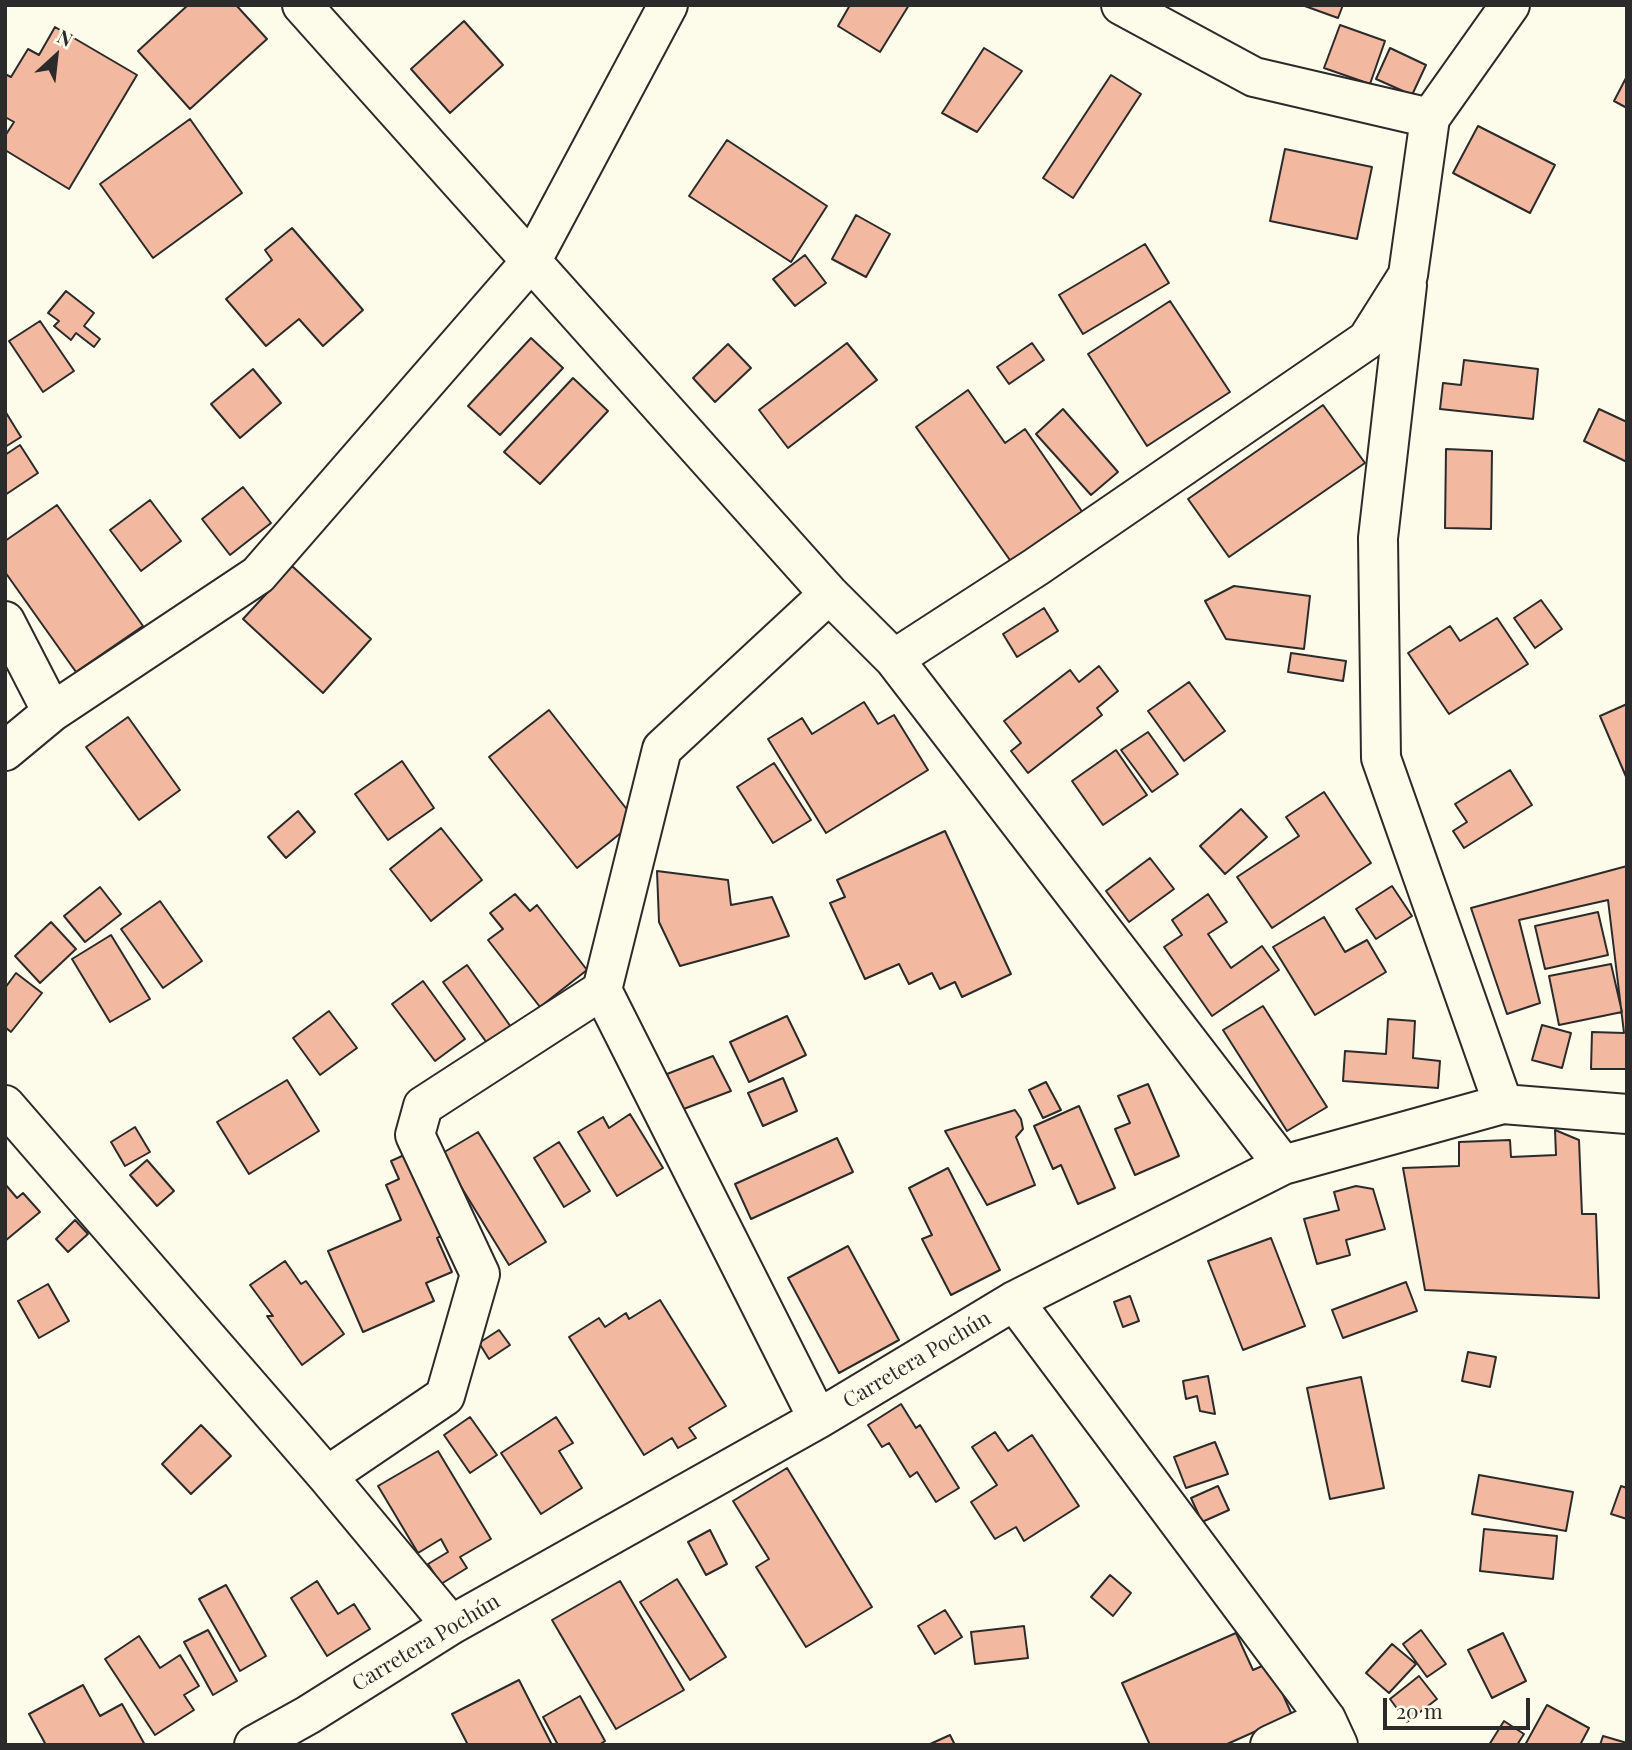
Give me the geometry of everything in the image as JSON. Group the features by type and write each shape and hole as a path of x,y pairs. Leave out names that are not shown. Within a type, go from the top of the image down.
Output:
{"street":[{"path":"302,5 830,594 894,659 1283,1165"},
{"path":"5,751 52,712 258,575 532,260 668,5"},
{"path":"1121,5 1254,77 1430,118"},
{"path":"1503,1104 1381,758 1378,538 1408,275 1430,118 1510,5"},
{"path":"894,659 1036,567 1367,340 1408,275"},
{"path":"818,1419 602,990 662,749 830,594"},
{"path":"5,621 52,712"},
{"path":"327,1476 445,1396 480,1274 415,1135 423,1106 602,990"},
{"name":"Carretera Pochún","path":"254,1745 311,1730 450,1625 818,1419 1014,1301 1283,1165 1503,1104 1627,1114"},
{"path":"5,1105 327,1476 450,1625"},
{"path":"1014,1301 1332,1732 1270,1745"}],"building":[{"path":"188,5 236,5 267,39 190,109 138,51"},
{"path":"850,5 909,5 880,52 838,26"},
{"path":"1302,5 1343,5 1338,18"},
{"path":"464,21 503,65 450,113 411,69"},
{"path":"1340,25 1385,41 1370,84 1324,68"},
{"path":"55,27 137,75 69,189 5,150 5,136 14,122 5,117 5,74 11,77 28,49 39,55"},
{"path":"984,48 1022,71 977,132 942,113"},
{"path":"1390,48 1426,65 1412,95 1376,79"},
{"path":"1111,75 1141,94 1073,198 1043,178"},
{"path":"1627,76 1627,108 1614,101"},
{"path":"190,119 242,193 153,258 100,184"},
{"path":"1478,126 1555,165 1530,213 1453,173"},
{"path":"727,140 827,206 791,262 689,196"},
{"path":"1285,149 1372,167 1357,239 1270,221"},
{"path":"856,215 890,234 866,277 832,259"},
{"path":"292,228 363,310 323,346 299,319 266,346 226,299 272,260 265,250"},
{"path":"1145,244 1169,283 1083,334 1059,295"},
{"path":"805,255 826,283 795,306 773,279"},
{"path":"66,291 94,313 84,326 100,339 94,347 76,333 71,340 54,326 59,321 48,313"},
{"path":"1170,301 1230,392 1147,446 1088,354"},
{"path":"40,321 74,371 43,392 9,341"},
{"path":"531,338 563,368 500,435 468,406"},
{"path":"847,343 877,380 788,448 759,410"},
{"path":"1032,343 1044,360 1009,384 997,367"},
{"path":"728,344 751,368 715,402 693,378"},
{"path":"1464,360 1538,369 1533,419 1440,409 1443,383 1461,385"},
{"path":"253,369 281,403 240,438 211,404"},
{"path":"573,378 608,411 540,484 504,452"},
{"path":"968,390 1005,443 1025,429 1083,513 1012,563 916,427"},
{"path":"1323,405 1365,463 1229,557 1188,499"},
{"path":"1063,409 1118,472 1091,495 1036,434"},
{"path":"1599,409 1627,422 1627,462 1584,441"},
{"path":"5,411 21,437 5,447"},
{"path":"20,445 38,473 5,495 5,455"},
{"path":"1446,449 1492,451 1491,529 1445,528"},
{"path":"243,487 271,523 230,555 202,519"},
{"path":"150,500 181,541 141,571 110,530"},
{"path":"57,505 143,626 76,672 5,572 5,541"},
{"path":"292,566 371,639 323,693 243,619"},
{"path":"1234,586 1310,596 1304,649 1226,639 1205,601"},
{"path":"1541,600 1562,629 1535,648 1514,618"},
{"path":"1044,608 1058,631 1017,657 1003,634"},
{"path":"1497,618 1528,664 1449,714 1408,653 1450,626 1460,641"},
{"path":"1291,653 1346,661 1343,681 1288,672"},
{"path":"1099,666 1118,691 1097,708 1102,715 1028,773 1011,751 1021,743 1004,721 1070,670 1079,682"},
{"path":"1189,682 1225,731 1184,761 1148,711"},
{"path":"864,702 878,724 894,715 928,770 826,833 768,739 802,718 812,734"},
{"path":"1627,704 1627,779 1600,716"},
{"path":"549,710 636,821 577,868 489,757"},
{"path":"128,717 180,790 139,820 86,747"},
{"path":"1148,732 1178,774 1152,792 1121,750"},
{"path":"1116,750 1147,795 1103,825 1072,781"},
{"path":"402,761 434,808 388,840 355,794"},
{"path":"774,763 811,820 773,843 737,787"},
{"path":"1510,770 1532,805 1464,848 1453,831 1467,822 1455,804"},
{"path":"1324,792 1371,863 1272,928 1237,877 1299,836 1286,817"},
{"path":"1241,809 1267,837 1225,874 1200,846"},
{"path":"298,811 315,832 286,858 268,837"},
{"path":"441,828 482,880 431,921 390,869"},
{"path":"945,831 1011,974 962,997 955,982 940,989 932,973 909,984 899,964 865,979 830,903 845,897 837,880"},
{"path":"1150,858 1174,889 1129,922 1106,891"},
{"path":"1627,866 1627,1069 1591,1069 1592,1032 1624,1033 1608,900 1519,920 1540,1003 1507,1014 1471,908"},
{"path":"657,871 728,880 731,905 772,897 789,936 680,966 659,922"},
{"path":"1392,886 1412,916 1376,939 1356,909"},
{"path":"100,887 121,914 85,942 64,916"},
{"path":"515,894 530,911 537,905 587,970 540,1007 488,940 503,929 490,913"},
{"path":"1208,894 1227,922 1208,934 1231,968 1262,946 1279,970 1212,1016 1164,947 1182,935 1172,920"},
{"path":"160,901 202,961 163,988 121,929"},
{"path":"1598,912 1608,955 1545,969 1535,926"},
{"path":"1324,917 1345,952 1367,940 1386,972 1315,1015 1273,947"},
{"path":"51,922 76,949 40,983 15,956"},
{"path":"111,935 150,999 110,1022 72,959"},
{"path":"1611,964 1622,1012 1559,1025 1549,976"},
{"path":"467,965 511,1027 487,1043 443,982"},
{"path":"16,973 42,993 11,1032 5,1027 5,988"},
{"path":"423,981 465,1039 435,1061 392,1004"},
{"path":"1263,1006 1327,1107 1287,1131 1223,1030"},
{"path":"329,1011 357,1048 320,1075 293,1038"},
{"path":"787,1016 806,1055 749,1082 730,1042"},
{"path":"1388,1019 1415,1021 1413,1058 1440,1061 1438,1088 1343,1081 1345,1051 1386,1054"},
{"path":"1542,1025 1571,1033 1562,1068 1532,1060"},
{"path":"713,1056 731,1091 681,1110 667,1074"},
{"path":"783,1078 797,1111 763,1126 748,1093"},
{"path":"287,1080 319,1131 249,1174 217,1122"},
{"path":"1046,1082 1061,1110 1043,1118 1029,1090"},
{"path":"1148,1084 1179,1156 1135,1175 1115,1129 1130,1123 1118,1096"},
{"path":"1079,1106 1115,1188 1078,1204 1061,1165 1053,1169 1034,1126"},
{"path":"1015,1110 1023,1129 1016,1137 1035,1185 987,1205 945,1131"},
{"path":"630,1114 663,1168 617,1196 578,1132 603,1117 609,1128"},
{"path":"135,1127 150,1152 125,1166 111,1142"},
{"path":"1555,1130 1579,1140 1582,1214 1596,1214 1599,1298 1425,1290 1403,1168 1459,1166 1459,1142 1510,1140 1511,1157 1556,1155"},
{"path":"478,1132 546,1242 509,1265 441,1154"},
{"path":"837,1138 853,1172 751,1219 735,1184"},
{"path":"559,1142 590,1191 564,1207 534,1158"},
{"path":"413,1151 448,1233 437,1238 452,1272 426,1283 434,1301 363,1332 328,1251 401,1220 386,1185 399,1179 391,1161"},
{"path":"147,1160 174,1191 157,1206 130,1175"},
{"path":"948,1168 1000,1270 951,1295 922,1239 932,1235 909,1188"},
{"path":"5,1184 17,1198 23,1193 40,1212 5,1241"},
{"path":"1356,1186 1373,1189 1385,1229 1346,1240 1350,1255 1317,1264 1304,1219 1339,1210 1334,1192"},
{"path":"75,1220 88,1234 68,1252 56,1239"},
{"path":"1271,1238 1305,1326 1243,1350 1208,1261"},
{"path":"848,1246 899,1340 839,1373 788,1278"},
{"path":"285,1261 301,1284 306,1281 344,1334 302,1365 267,1316 273,1316 250,1285"},
{"path":"1406,1282 1417,1311 1343,1338 1332,1310"},
{"path":"48,1284 69,1321 39,1338 18,1301"},
{"path":"1130,1296 1139,1321 1123,1327 1114,1302"},
{"path":"660,1300 726,1406 689,1428 696,1438 678,1448 672,1438 644,1455 569,1337 599,1318 605,1327 626,1313 629,1319"},
{"path":"499,1330 510,1345 489,1359 479,1343"},
{"path":"1468,1352 1496,1357 1490,1387 1462,1381"},
{"path":"1208,1376 1215,1414 1200,1411 1197,1396 1186,1399 1183,1381"},
{"path":"1361,1377 1384,1488 1330,1499 1307,1388"},
{"path":"901,1404 916,1428 920,1425 959,1488 936,1502 917,1472 910,1477 889,1443 882,1447 868,1425"},
{"path":"470,1417 497,1455 470,1473 444,1435"},
{"path":"556,1417 573,1443 559,1451 582,1488 541,1514 501,1453"},
{"path":"201,1425 231,1456 191,1494 162,1464"},
{"path":"995,1432 1008,1451 1032,1435 1079,1506 1024,1541 1016,1527 995,1539 971,1502 997,1485 972,1447"},
{"path":"1215,1442 1228,1474 1186,1488 1174,1457"},
{"path":"438,1451 491,1539 460,1557 467,1568 441,1584 428,1564 448,1552 441,1539 418,1553 378,1486"},
{"path":"787,1468 872,1607 806,1647 756,1567 769,1559 733,1501"},
{"path":"1479,1475 1573,1492 1566,1531 1472,1514"},
{"path":"1218,1486 1229,1510 1202,1522 1191,1498"},
{"path":"1621,1486 1627,1488 1627,1519 1611,1514"},
{"path":"1484,1529 1557,1536 1553,1579 1480,1571"},
{"path":"710,1530 727,1564 706,1575 688,1542"},
{"path":"1110,1575 1131,1593 1113,1616 1091,1597"},
{"path":"677,1579 726,1657 690,1680 640,1602"},
{"path":"317,1581 338,1614 354,1604 370,1629 327,1656 291,1598"},
{"path":"620,1581 684,1690 616,1729 552,1620"},
{"path":"226,1585 266,1656 240,1671 199,1599"},
{"path":"945,1610 962,1637 935,1654 918,1626"},
{"path":"1024,1626 1028,1658 975,1664 971,1632"},
{"path":"208,1630 237,1681 213,1695 184,1642"},
{"path":"1421,1630 1446,1664 1427,1677 1403,1644"},
{"path":"1236,1633 1253,1670 1269,1663 1292,1715 1225,1745 1150,1745 1122,1683"},
{"path":"1503,1633 1526,1681 1492,1698 1468,1650"},
{"path":"139,1636 160,1668 180,1655 199,1686 184,1695 194,1710 155,1735 105,1659"},
{"path":"1392,1644 1416,1664 1389,1693 1366,1673"},
{"path":"1419,1676 1437,1699 1407,1722 1390,1699"},
{"path":"519,1680 552,1745 468,1745 452,1714"},
{"path":"83,1685 100,1716 122,1704 145,1745 46,1745 29,1714"},
{"path":"580,1696 605,1741 599,1745 558,1745 543,1717"},
{"path":"1547,1705 1589,1728 1580,1745 1525,1745"},
{"path":"1504,1721 1524,1734 1517,1745 1489,1745"},
{"path":"950,1735 955,1745 928,1745"},
{"path":"1603,1736 1627,1743 1627,1745 1600,1745"}]}
